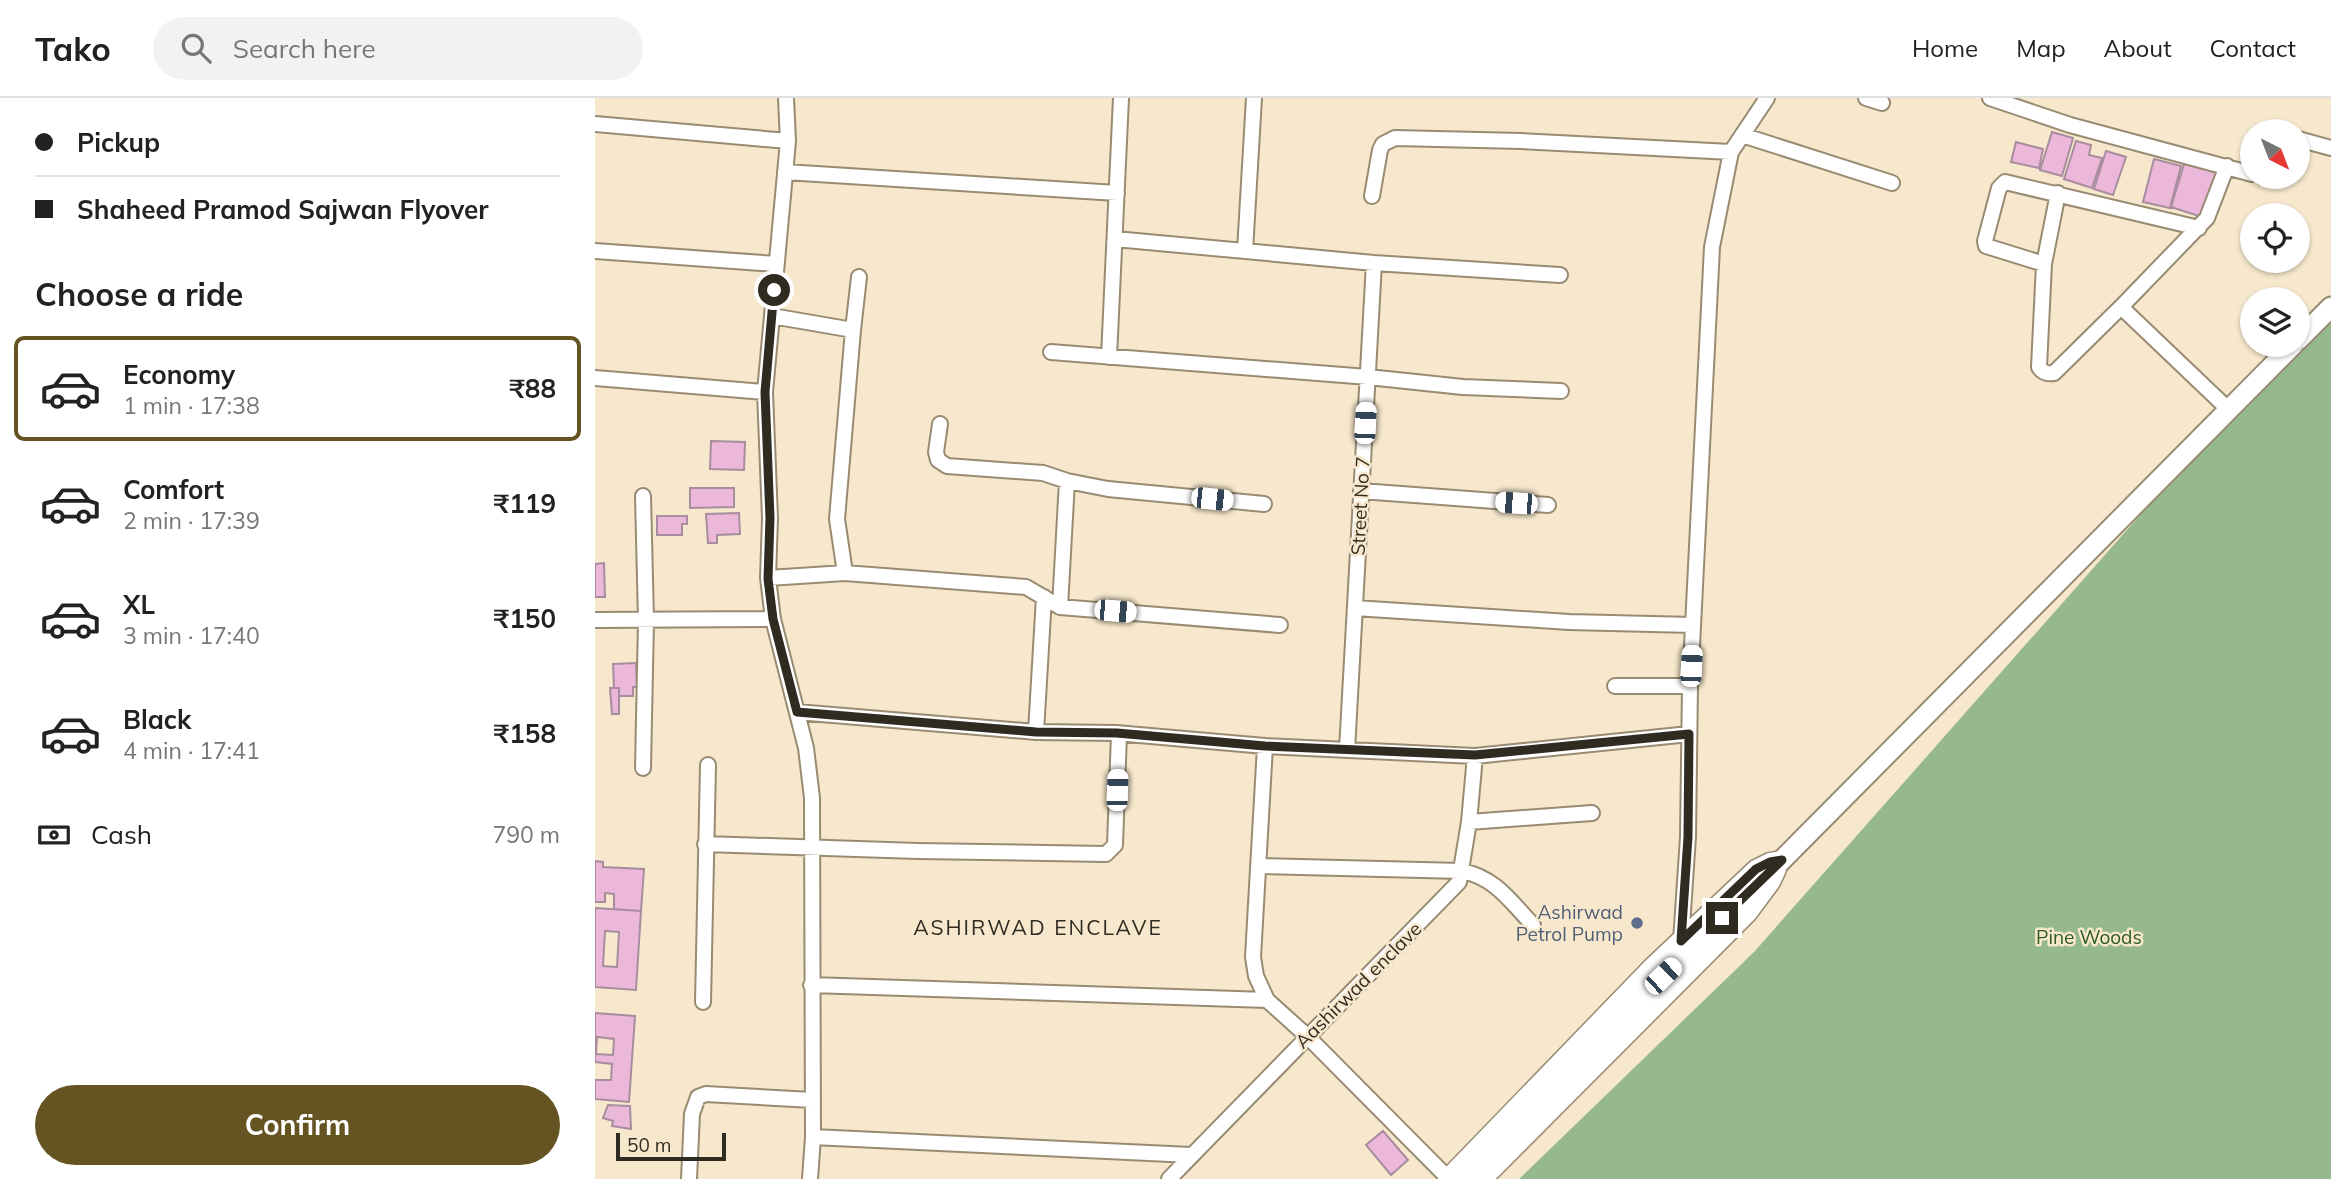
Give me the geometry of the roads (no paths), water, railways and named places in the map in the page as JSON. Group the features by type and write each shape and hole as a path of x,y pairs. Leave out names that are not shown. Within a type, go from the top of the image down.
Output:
{"main road":[{"path":"2310,328 2331,307"},
{"path":"1453,1179 1782,860 2281,357"}],"street":[{"path":"786,98 788,141 765,392 770,518 768,579 773,619 810,775 814,848 811,985 813,1137 810,1179"},
{"path":"1109,357 1121,98"},
{"path":"1245,251 1254,98"},
{"path":"1681,941 1688,837 1690,686 1711,247 1731,152 1767,98"},
{"path":"1866,98 1882,103"},
{"path":"1990,98 2070,124 2240,170"},
{"path":"595,124 788,141"},
{"path":"1742,135 1892,183"},
{"path":"1372,196 1380,150 1383,144 1395,138 1521,141 1731,152"},
{"path":"2310,142 2331,148"},
{"path":"2058,193 2044,264 2039,367 2048,374 2055,373 2199,228 2215,202 2228,166"},
{"path":"785,172 1117,193"},
{"path":"2044,264 1989,249 1985,241 1999,188 2005,182 2199,228"},
{"path":"1115,239 1374,263 1560,275"},
{"path":"595,251 776,264"},
{"name":"Street No 7","path":"1347,750 1374,263"},
{"path":"845,573 837,519 859,277"},
{"path":"2121,307 2228,409"},
{"path":"772,316 853,330"},
{"path":"1051,352 1463,387 1561,391"},
{"path":"595,378 765,392"},
{"path":"940,424 936,452 942,464 1043,473 1108,489 1264,505"},
{"path":"1060,607 1067,481"},
{"path":"1361,491 1548,505"},
{"path":"643,496 646,620 643,768"},
{"path":"768,579 845,573 1026,587 1060,607 1280,625"},
{"path":"1036,732 1044,597"},
{"path":"1355,608 1569,622 1693,625"},
{"path":"595,620 773,619"},
{"path":"1615,686 1690,686"},
{"path":"797,712 1036,732 1119,734 1265,746 1475,755 1689,734"},
{"path":"705,844 1106,854 1115,845 1119,734"},
{"path":"1265,746 1253,957 1256,976 1267,1000 1453,1179 1652,967 1756,869 1782,860"},
{"name":"Aashirwad enclave","path":"1169,1179 1459,882 1469,822 1475,755"},
{"path":"702,1002 708,765"},
{"path":"1469,822 1592,813"},
{"path":"1483,1179 1748,913 1771,882 1782,860"},
{"path":"1258,866 1462,871 1478,874 1494,883 1533,925"},
{"path":"811,985 1267,1000"},
{"path":"689,1179 692,1114 698,1097 706,1094 812,1100"},
{"path":"813,1137 1191,1155"}],"place":[{"name":"Ashirwad Petrol Pump","path":"1637,923"}],"district":[{"name":"ASHIRWAD ENCLAVE","path":"1038,928"}],"park label":[{"name":"Pine Woods","path":"2089,937"}]}
